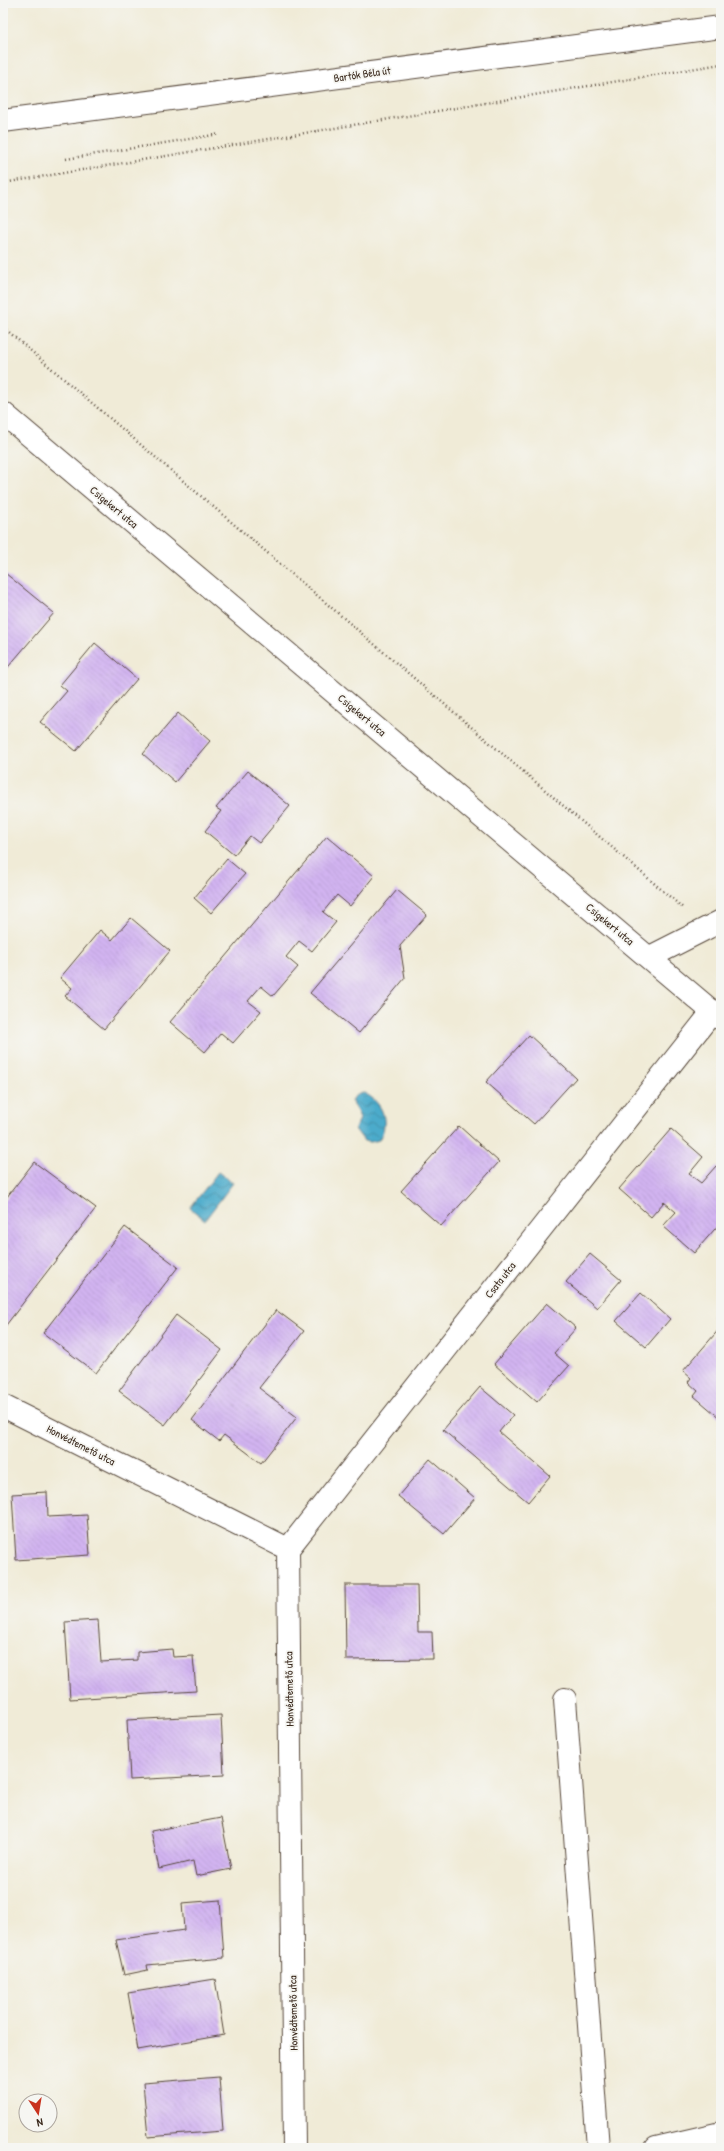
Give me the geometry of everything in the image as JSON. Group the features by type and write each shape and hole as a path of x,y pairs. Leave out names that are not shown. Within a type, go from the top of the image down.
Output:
{"street":[{"name":"Bartók Béla út","path":"3,121 721,27"},
{"name":"Csigekert utca","path":"3,413 717,1015"},
{"path":"650,957 713,924"},
{"name":"Csata utca","path":"288,1549 717,1015"},
{"name":"Honvédtemető utca","path":"3,1406 288,1549 294,2148"},
{"path":"565,1699 598,2148"},
{"path":"656,2148 721,2133"}],"path":[{"path":"3,183 721,64"},
{"path":"66,159 220,134"},
{"path":"3,327 713,924"}],"water":[{"path":"364,1093 371,1097 380,1107 384,1120 384,1126 379,1140 371,1142 364,1141 355,1129 360,1119 356,1108 351,1101 357,1094"},
{"path":"218,1172 233,1183 205,1220 190,1208"}],"building":[{"path":"5,573 54,613 3,673 3,575"},
{"path":"95,643 137,679 76,751 40,722 67,691 60,685"},
{"path":"178,713 210,741 175,782 143,754"},
{"path":"248,771 290,806 259,843 250,836 234,855 205,831 221,811 216,808"},
{"path":"327,836 374,876 350,906 337,895 323,912 336,922 312,951 299,941 286,957 298,967 273,996 261,986 248,1001 261,1011 233,1043 221,1033 205,1052 170,1022"},
{"path":"227,859 245,874 211,913 194,898"},
{"path":"397,890 427,915 400,946 405,978 359,1033 310,993"},
{"path":"131,918 170,951 104,1029 65,996 72,988 60,978 100,930 112,940"},
{"path":"529,1035 576,1078 534,1124 486,1082"},
{"path":"459,1126 499,1162 441,1226 401,1191"},
{"path":"671,1129 703,1157 689,1174 701,1183 716,1166 721,1170 721,1222 694,1253 663,1226 676,1212 664,1202 651,1217 619,1189"},
{"path":"34,1162 96,1208 3,1329 3,1202"},
{"path":"125,1227 178,1267 96,1373 43,1333"},
{"path":"590,1254 621,1280 597,1308 566,1282"},
{"path":"641,1293 670,1319 646,1347 616,1321"},
{"path":"547,1303 576,1328 554,1353 569,1366 537,1402 494,1364"},
{"path":"276,1310 304,1331 259,1388 297,1417 261,1463 224,1435 219,1441 192,1420"},
{"path":"721,1313 721,1322 717,1318"},
{"path":"176,1315 222,1350 165,1425 119,1391"},
{"path":"721,1327 721,1419 694,1396 698,1391 688,1382 691,1378 683,1371"},
{"path":"480,1387 513,1415 499,1432 550,1476 528,1502 443,1430"},
{"path":"430,1459 475,1498 444,1534 398,1496"},
{"path":"47,1492 48,1517 87,1515 90,1555 16,1560 12,1494"},
{"path":"345,1585 417,1585 418,1632 432,1632 433,1659 346,1660"},
{"path":"98,1620 101,1662 137,1660 137,1652 172,1649 173,1657 193,1656 196,1691 70,1699 65,1622"},
{"path":"221,1715 224,1775 130,1780 127,1720"},
{"path":"221,1818 231,1869 196,1876 193,1861 159,1869 151,1831"},
{"path":"220,1900 224,1958 147,1965 148,1970 124,1975 116,1940 184,1930 182,1903"},
{"path":"215,1979 224,2035 138,2050 128,1993"},
{"path":"219,2077 223,2131 148,2137 143,2083"}]}
